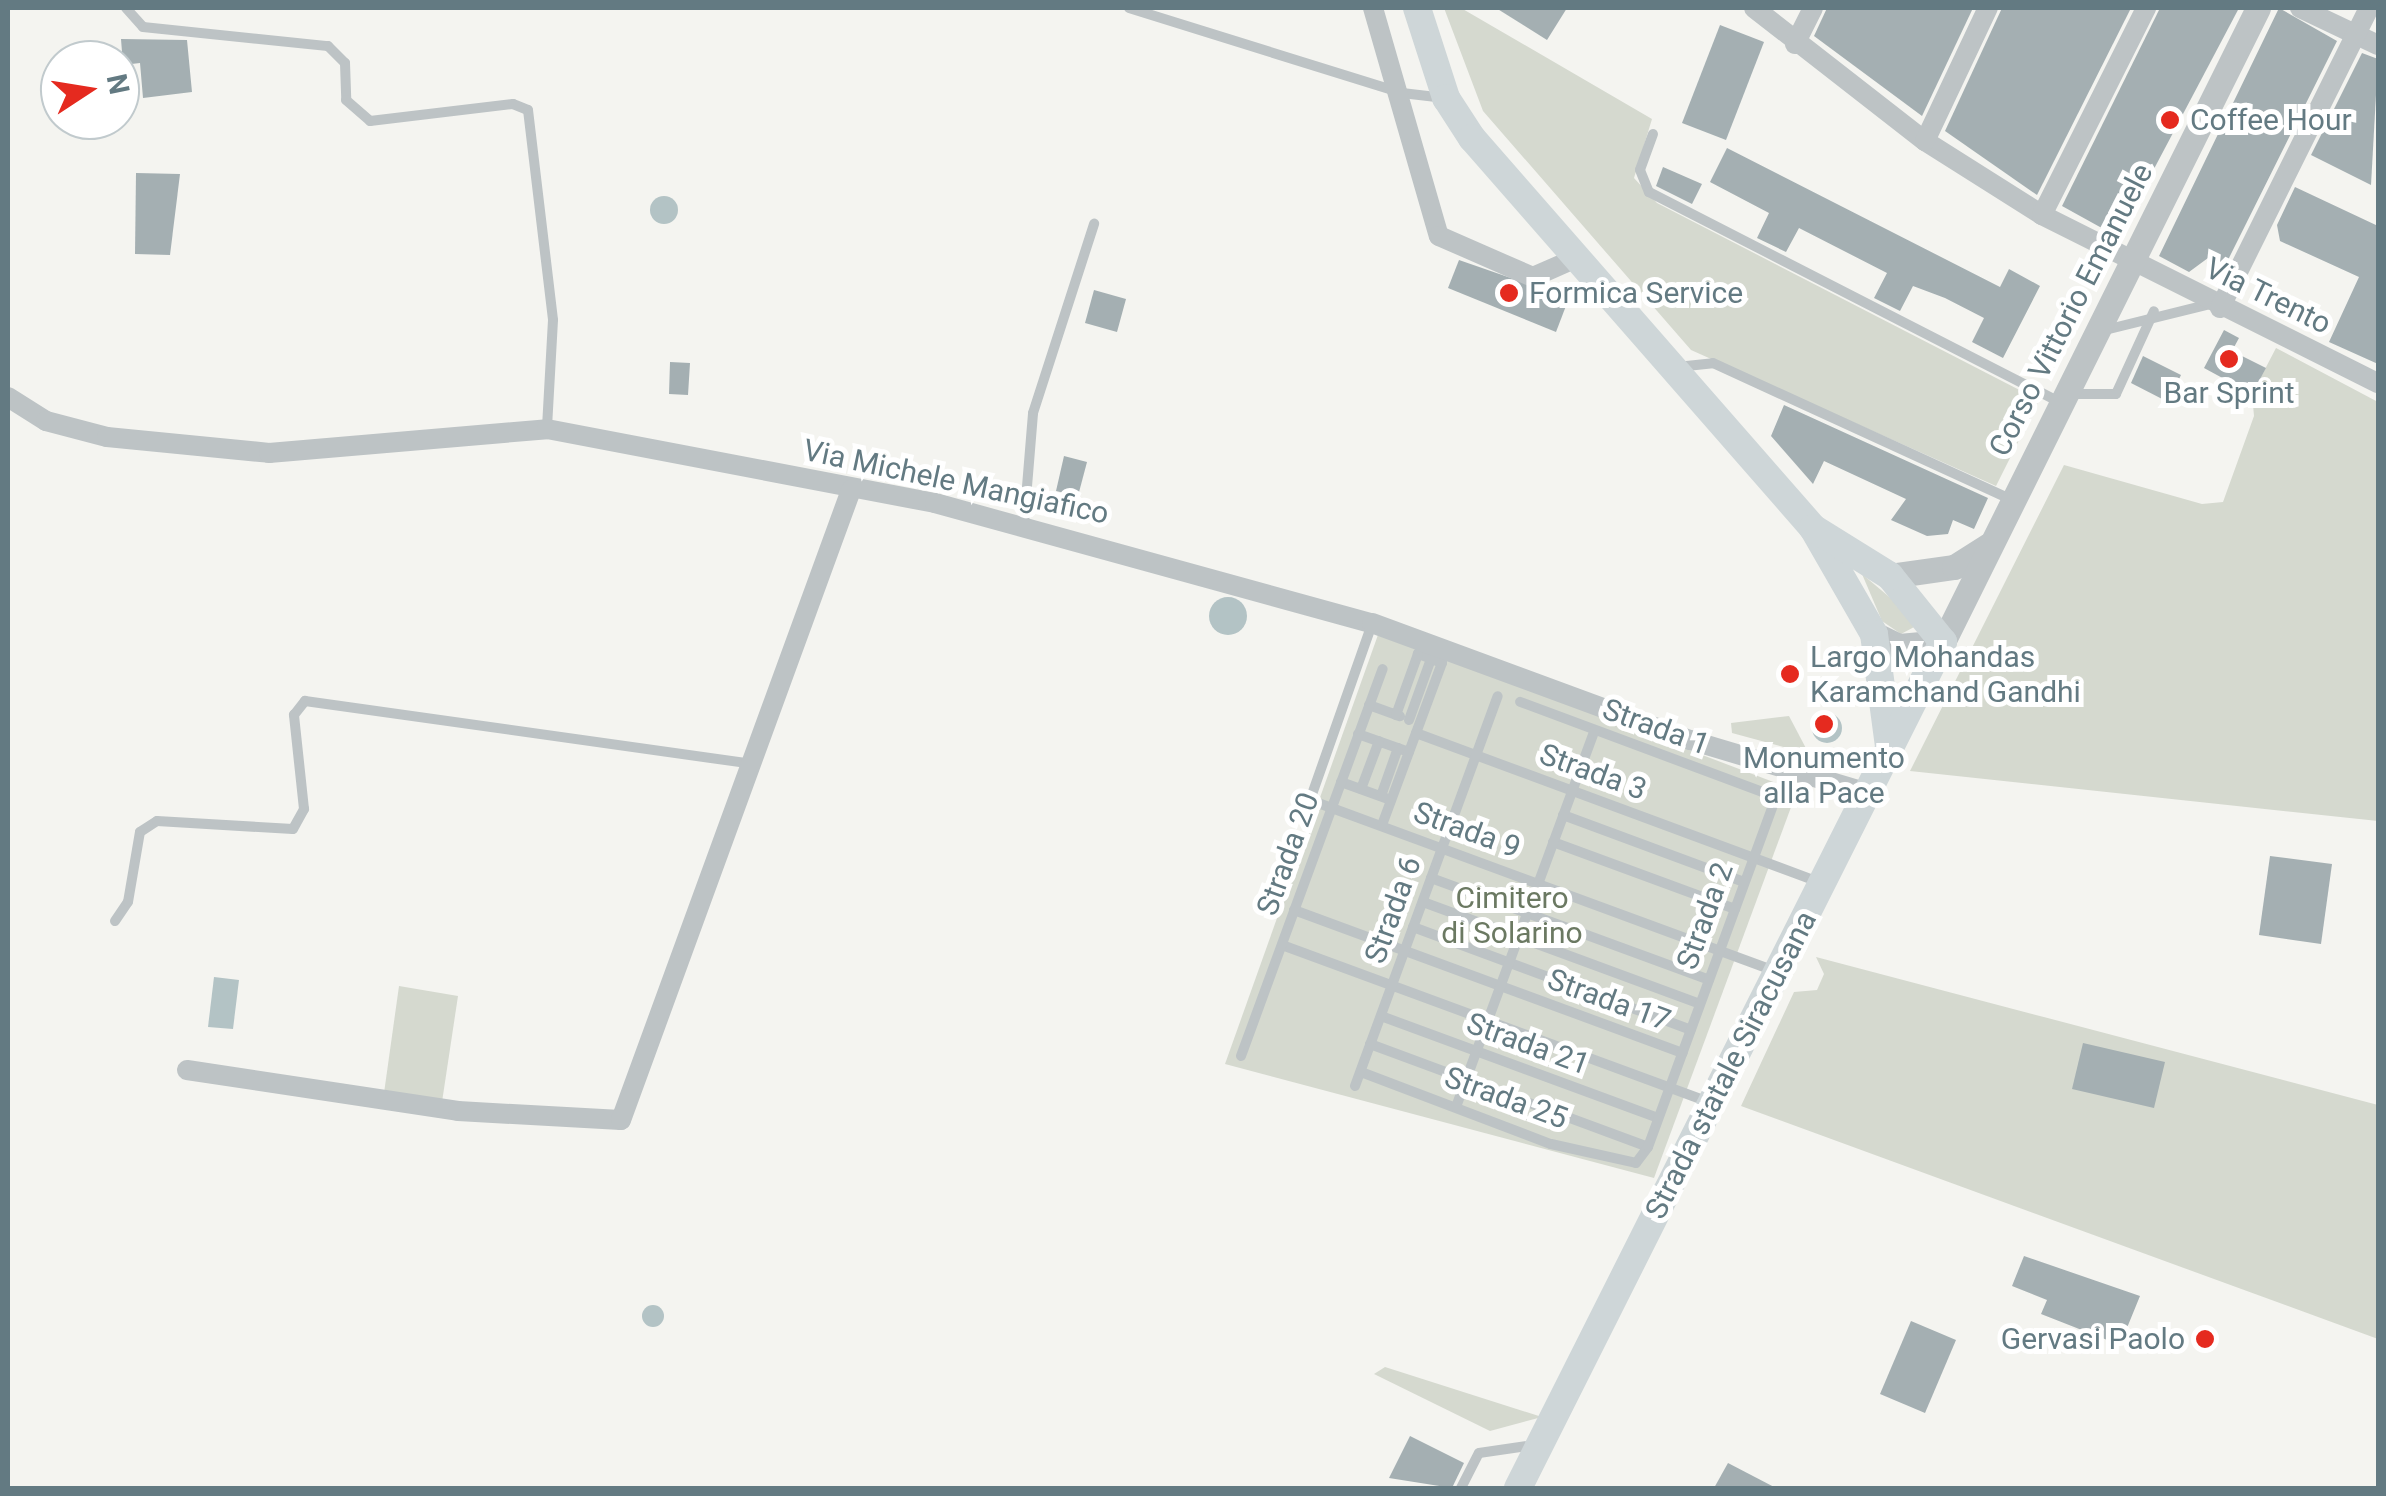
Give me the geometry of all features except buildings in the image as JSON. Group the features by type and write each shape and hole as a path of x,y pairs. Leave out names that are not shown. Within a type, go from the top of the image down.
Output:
{"main road":[{"path":"1417,8 1446,98 1574,258 1813,528 1874,634 1889,748"},
{"path":"1813,528 1890,576 1943,642"},
{"name":"Strada statale Siracusana","path":"1518,1488 1943,642"}],"street":[{"path":"1373,8 1402,93 1439,236 1533,277 1574,258"},
{"name":"Via Trento","path":"1754,8 1925,142 2042,215 2216,306 2378,383"},
{"path":"1796,44 1813,8"},
{"path":"1925,142 1988,8"},
{"path":"2042,215 2146,8"},
{"name":"Corso Vittorio Emanuele","path":"1943,642 2258,8"},
{"path":"2300,8 2378,45"},
{"path":"2216,306 2370,8"},
{"name":"Via Michele Mangiafico","path":"8,396 46,421 108,437 268,453 547,429 1024,523 1372,623 1690,740 1868,793"},
{"path":"187,1070 458,1111 621,1120 851,490"},
{"path":"1890,576 1954,566 1989,544"},
{"path":"1874,634 1899,646 1943,642"}],"lane":[{"path":"126,8 143,27 328,46 345,63 346,100 370,121 513,104 528,110 553,320 547,429"},
{"path":"1129,8 1402,93 1446,98"},
{"path":"1653,134 1640,170 1649,192 2062,398 2116,394 2154,311"},
{"path":"1024,523 1033,413 1094,224"},
{"path":"2096,333 2154,311 2216,306"},
{"path":"1671,367 1712,363 2012,500"},
{"name":"Strada 9","path":"1372,623 1310,800 1778,972"},
{"path":"1382,825 1386,798 1436,661 1418,654 1396,715"},
{"name":"Strada 20","path":"1241,1056 1382,669"},
{"name":"Strada 6","path":"1355,1086 1498,696"},
{"path":"115,920 128,902 140,832 157,821 293,829 304,809 294,715 304,701 754,764"},
{"name":"Strada 1","path":"1520,702 1776,797"},
{"name":"Strada 3","path":"1369,705 1476,756 1822,884"},
{"path":"1456,1107 1594,730"},
{"path":"1358,734 1404,750"},
{"path":"1361,789 1379,741"},
{"path":"1341,782 1386,798"},
{"name":"Strada 2","path":"1636,1163 1648,1147 1776,797"},
{"path":"1563,815 1744,882"},
{"path":"1553,842 1734,909"},
{"path":"1431,878 1709,980"},
{"path":"1422,902 1700,1004"},
{"name":"Strada 17","path":"1294,910 1682,1053"},
{"path":"1413,927 1691,1030"},
{"path":"1282,945 1712,1104"},
{"name":"Strada 21","path":"1381,1016 1658,1118"},
{"path":"1370,1044 1648,1147"},
{"name":"Strada 25","path":"1360,1072 1551,1144 1636,1163"},
{"path":"1461,1488 1479,1453 1540,1444"}],"green space":[{"path":"1444,8 1461,8 1652,119 1634,178 1657,203 2039,400 1996,486 1691,350 1483,111"},
{"path":"2276,348 2378,402 2378,821 1910,771 2064,465 2202,504 2223,502 2254,416 2252,394"},
{"path":"1862,574 1913,617 1916,626 1901,634 1882,621"},
{"name":"Cimitero di Solarino","path":"1379,632 1797,791 1654,1178 1225,1064"},
{"path":"1789,716 1809,754 1732,733 1731,723"},
{"path":"1816,957 2378,1105 2378,1339 1741,1106 1794,992 1817,990 1824,974"},
{"path":"399,986 458,996 442,1102 384,1093"},
{"path":"1385,1367 1542,1417 1490,1431 1374,1374"}],"shaded area":[{"path":"664,196 674,200 678,210 674,220 664,224 654,220 650,210 654,200"},
{"path":"1228,597 1242,602 1247,616 1242,630 1228,635 1214,630 1209,616 1214,602"},
{"path":"1827,713 1838,717 1842,728 1838,739 1827,743 1816,739 1812,728 1816,717"},
{"path":"214,977 239,980 233,1029 208,1027"},
{"path":"653,1305 661,1308 661,1324 653,1327 645,1324 642,1316 645,1308"}],"place":[{"name":"Coffee Hour","path":"2170,120"},
{"name":"Formica Service","path":"1509,293"},
{"name":"Bar Sprint","path":"2229,359"},
{"name":"Largo Mohandas Karamchand Gandhi","path":"1790,674"},
{"name":"Monumento alla Pace","path":"1824,724"},
{"name":"Gervasi Paolo","path":"2205,1339"}]}
